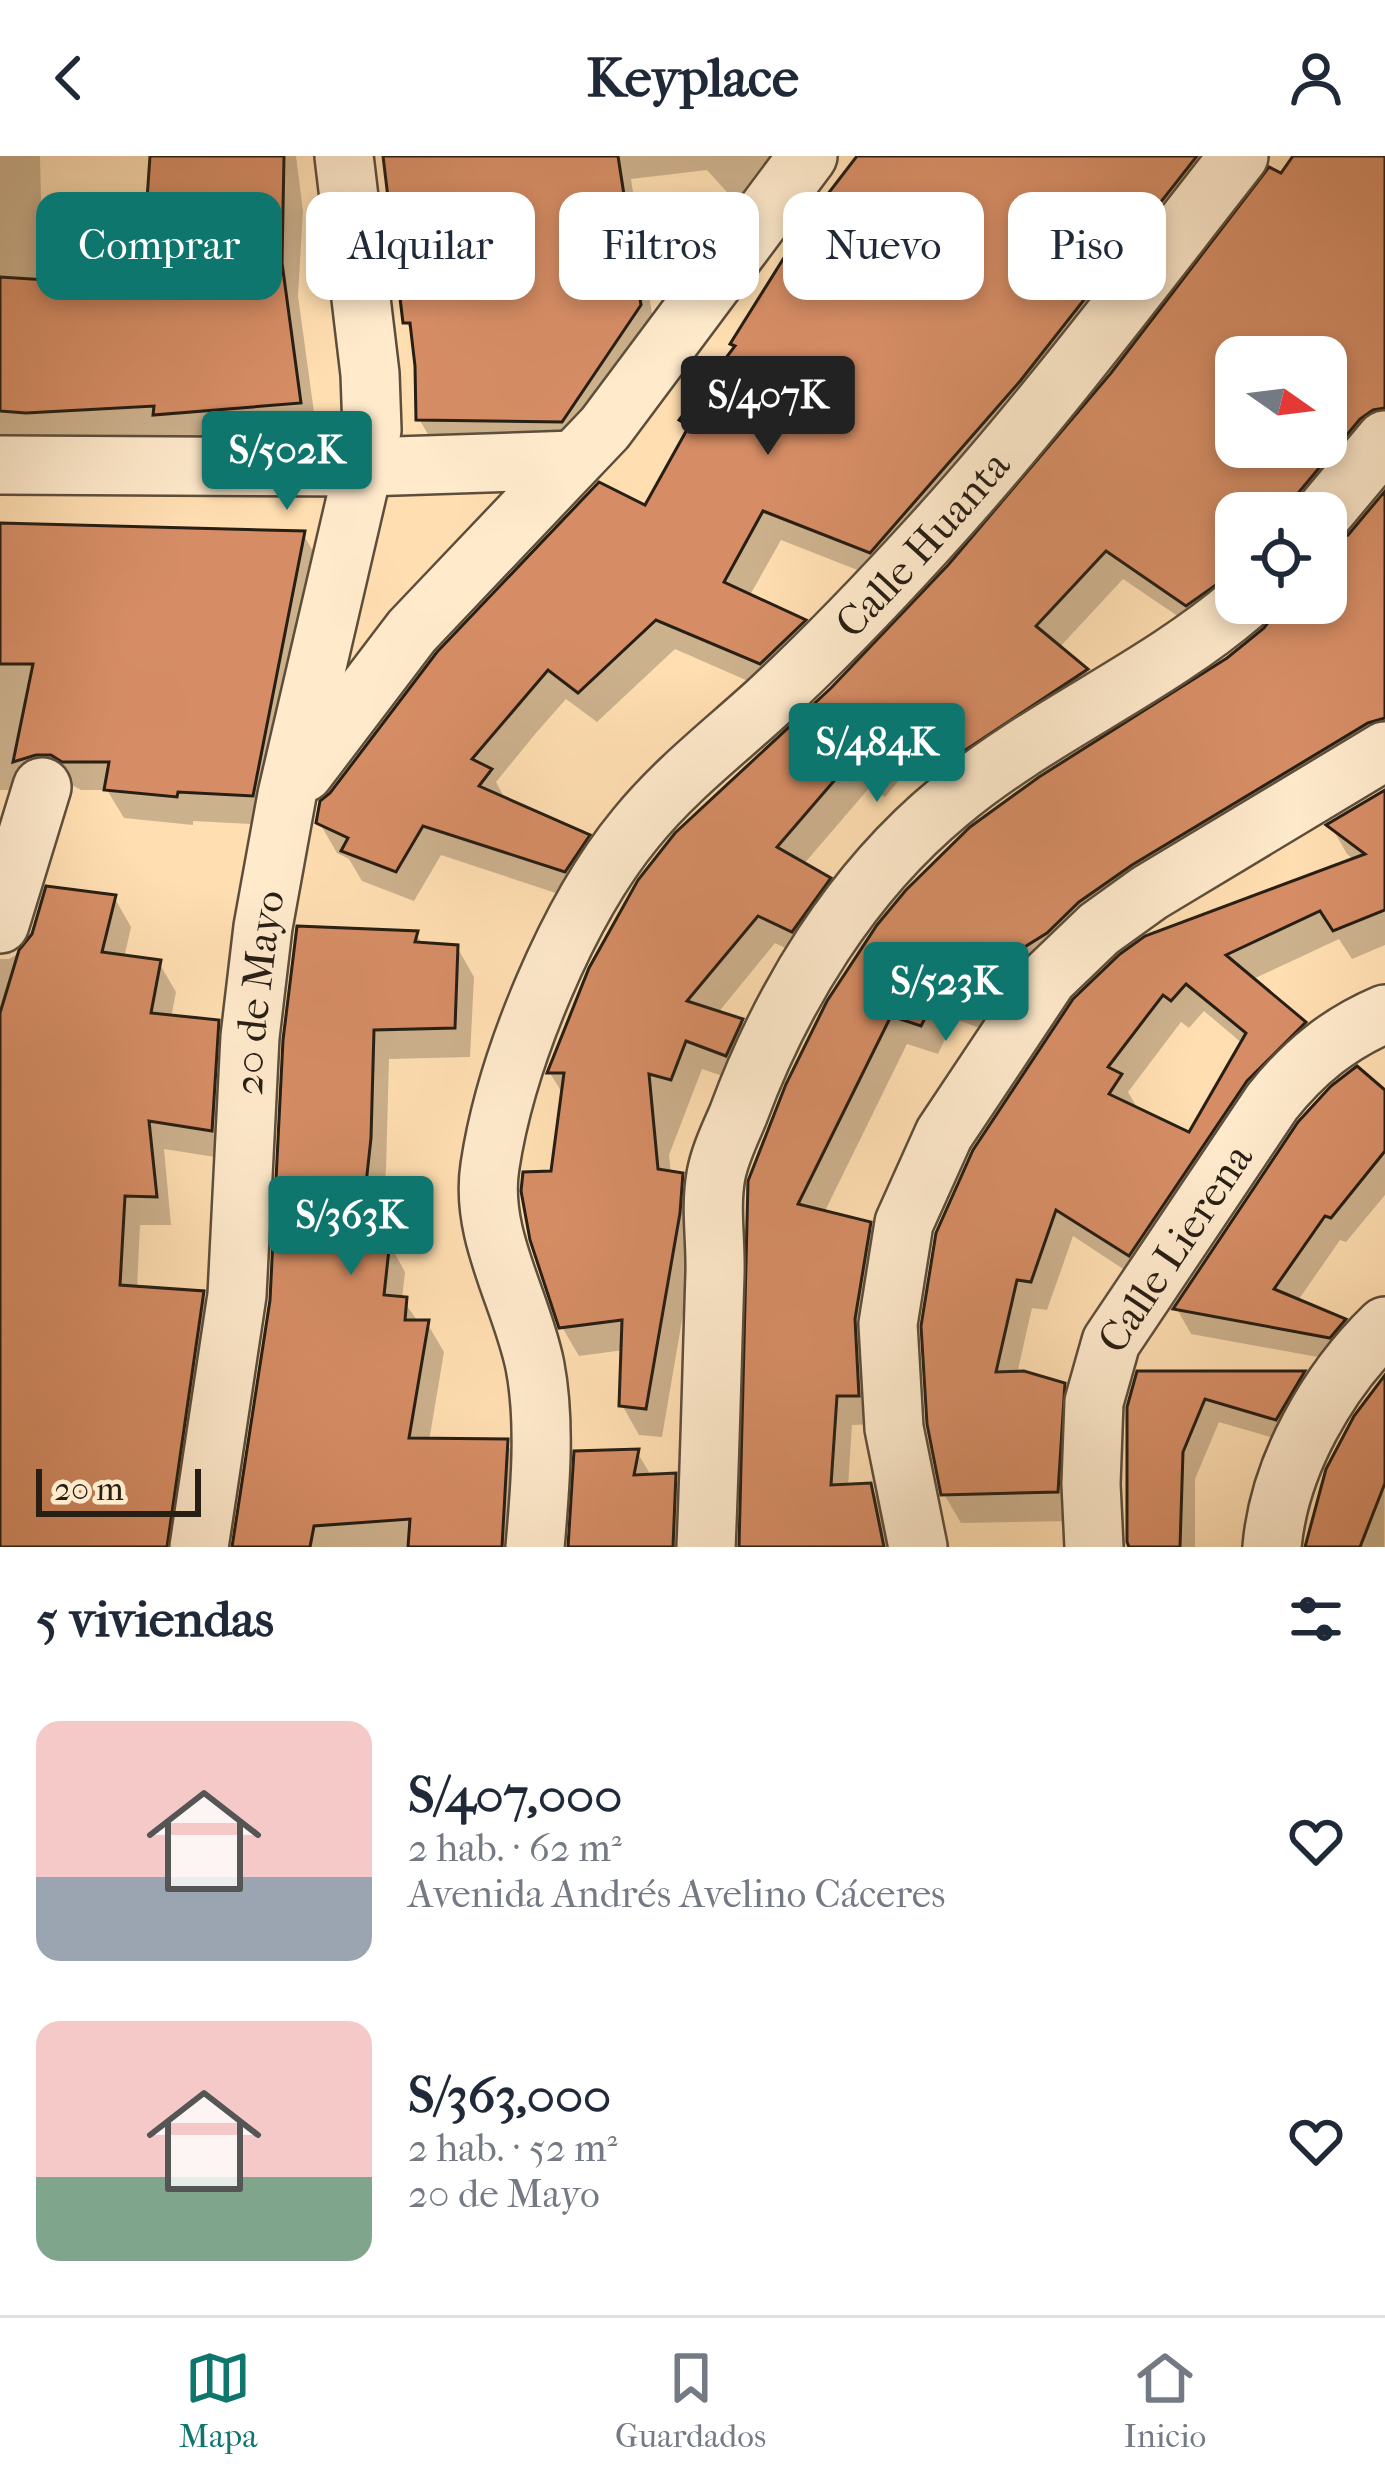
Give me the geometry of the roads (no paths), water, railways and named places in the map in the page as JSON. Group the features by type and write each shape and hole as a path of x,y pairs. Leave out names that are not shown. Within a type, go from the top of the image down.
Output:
{"street":[{"name":"20 de Mayo","path":"199,1547 237,1295 250,1037 263,928 287,795 371,430 370,374 344,156"},
{"path":"287,795 412,631 642,381 808,156"},
{"name":"Calle Huanta","path":"535,1547 536,1371 486,1194 518,1051 552,972 635,828 694,765 818,656 980,482 1239,156"},
{"path":"1342,492 1385,440"},
{"path":"0,465 365,467 574,460"},
{"path":"706,1547 713,1403 711,1219 717,1170 771,1034 818,952 888,860 949,802 997,765 1215,624"},
{"path":"917,1547 894,1427 888,1324 904,1222 944,1134 1048,978 1099,929 1149,893 1385,751"},
{"path":"0,924 42,788"},
{"name":"Calle Lierena","path":"1094,1547 1094,1402 1111,1342 1297,1072 1335,1040 1385,1014"},
{"path":"1272,1547 1283,1491 1306,1439 1355,1355 1385,1326"}]}
